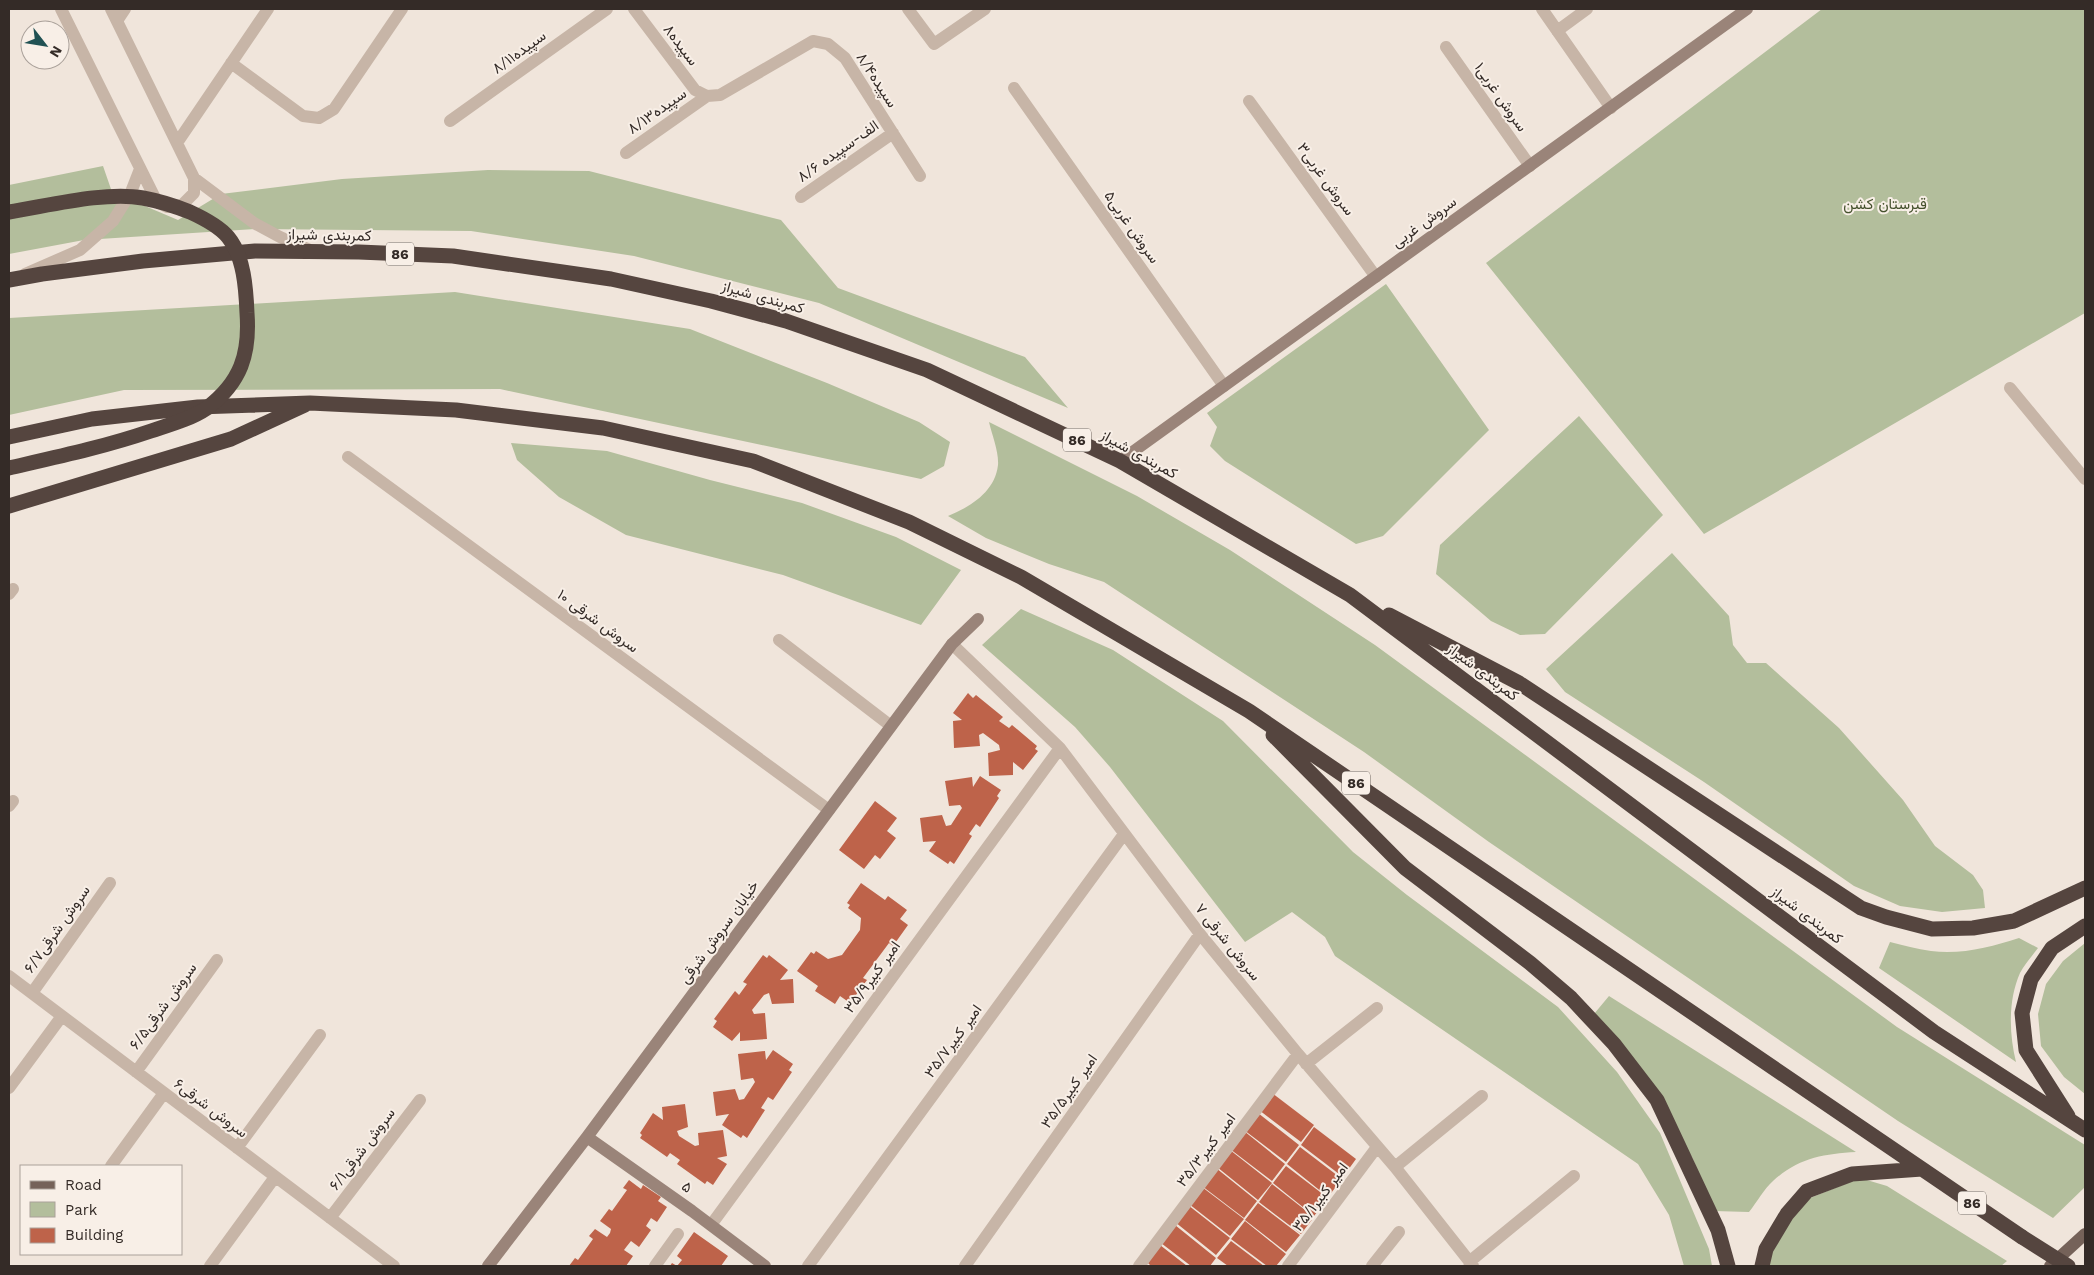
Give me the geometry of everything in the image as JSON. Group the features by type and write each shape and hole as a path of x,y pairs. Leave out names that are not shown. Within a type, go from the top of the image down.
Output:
{"highway":[{"path":"9,212 104,197 142,197 177,206 203,218 228,237 240,262 247,298 249,334 244,361 229,388 205,409 175,424 108,446 9,468"},
{"name":"کمربندی شیراز","path":"9,280 143,261 255,252 453,256 611,279 711,301 786,321 927,370 1120,461 1350,595 1934,1032 2085,1130"},
{"path":"9,506 231,439 310,403"},
{"name":"86","path":"9,437 92,419 198,406 310,403 456,410 602,428 753,462 909,522 1021,577 1250,711 2022,1237 2068,1266"},
{"name":"86","path":"1350,595 1519,683 1861,908 1886,917 1932,929 1973,928 2014,921 2085,888"},
{"path":"1250,711 1405,868 1530,963 1564,992 1614,1044 1657,1100 1718,1230 1728,1266"},
{"path":"2071,1122 2026,1050 2022,1013 2032,978 2052,948 2085,926"},
{"path":"1762,1266 1766,1249 1787,1214 1808,1191 1852,1174 1922,1169"}],"main road":[{"path":"2050,1266 2085,1234"}],"street":[{"path":"61,9 157,202 167,207 182,205 194,193 194,178 111,9"},
{"path":"116,21 125,9"},
{"path":"177,143 268,9"},
{"path":"231,63 303,116 319,118 334,109 402,9"},
{"name":"سپیده۸/۱۱","path":"450,121 607,9"},
{"name":"سپیده۸","path":"634,9 695,90 707,96"},
{"path":"908,9 934,44 985,9"},
{"path":"1542,9 1611,108"},
{"path":"1557,31 1587,9"},
{"name":"سروش غربی","path":"1120,461 1748,9"},
{"name":"سپیده۸/۴","path":"707,96 720,95 813,41 828,44 845,58 920,176"},
{"name":"سروش غربی۱","path":"1446,46 1530,166"},
{"name":"سروش غربی۵","path":"1014,88 1224,386"},
{"name":"سپیده۸/۱۳","path":"626,152 707,96"},
{"name":"سروش غربی۳","path":"1249,101 1376,277"},
{"name":"۸/۶ الف-سپیده","path":"801,196 892,133"},
{"path":"9,280 80,250 113,222 131,192 140,169"},
{"path":"194,178 254,223 315,252"},
{"path":"2010,388 2085,479"},
{"name":"سروش شرقی ۱۰","path":"348,457 829,810"},
{"name":"خیابان سروش شرقی","path":"488,1266 587,1137 952,644 978,619"},
{"path":"779,640 891,726"},
{"name":"سروش شرقی ۷","path":"952,644 1060,748 1200,934 1302,1059 1395,1167 1471,1264"},
{"name":"امیر کبیر۳۵/۹","path":"711,1225 1060,748"},
{"name":"امیر کبیر۳۵/۷","path":"808,1266 1124,834"},
{"name":"سروش شرقی۶/۷","path":"32,993 110,884"},
{"name":"امیر کبیر۳۵/۵","path":"965,1266 1200,934"},
{"name":"سروش شرقی۶/۵","path":"136,1072 217,960"},
{"name":"سروش شرقی۶","path":"9,976 330,1218 377,1261 394,1266"},
{"name":"امیر کبیر۳۵/۳","path":"1139,1266 1302,1059 1377,1008"},
{"path":"9,1088 62,1016"},
{"path":"237,1148 320,1035"},
{"path":"112,1165 164,1093"},
{"path":"1395,1167 1482,1096"},
{"name":"سروش شرقی۶/۱","path":"330,1218 420,1100"},
{"name":"۵","path":"587,1137 711,1225 765,1266"},
{"name":"امیر کبیر۳۵/۱","path":"1288,1266 1377,1147"},
{"path":"1471,1264 1574,1176"},
{"path":"210,1266 275,1177"},
{"path":"1372,1266 1399,1232"},
{"path":"655,1266 678,1234"}],"green space":[{"name":"قبرستان کشن","path":"1822,9 2085,9 2085,313 1704,534 1486,263"},
{"path":"103,166 112,192 178,220 221,194 342,179 488,170 589,171 781,220 838,288 1025,357 1068,408 819,303 634,256 471,231 255,229 84,240 9,254 9,185"},
{"path":"1386,284 1489,430 1383,536 1356,544 1225,461 1210,446 1217,427 1207,413"},
{"path":"455,292 690,329 827,383 919,422 950,442 944,466 921,479 500,389 124,390 9,415 9,318"},
{"path":"1579,416 1663,515 1545,634 1520,635 1491,621 1436,574 1440,545"},
{"path":"989,422 1137,496 1230,550 1375,645 1897,1027 2085,1145 2085,1187 2053,1218 1898,1121 1489,842 1364,752 1104,582 1049,564 986,538 948,516 973,503 987,491 996,475 997,455"},
{"path":"511,443 607,451 802,503 896,537 961,570 921,625 783,575 626,535 559,497 517,460"},
{"path":"1672,553 1729,616 1733,645 1747,663 1766,663 1839,728 1903,800 1935,846 1973,875 1983,890 1985,908 1942,912 1900,906 1854,886 1704,782 1565,692 1546,669"},
{"path":"1021,609 1113,650 1223,721 1353,852 1407,895 1558,1007 1617,1072 1660,1133 1709,1249 1712,1266 1684,1266 1669,1215 1638,1164 1335,956 1325,937 1292,912 1245,942 1110,767 1075,727 982,645"},
{"path":"2019,938 2038,948 2020,973 2013,994 2011,1029 2016,1062 1879,968 1890,942 1931,951 1953,952 1987,947"},
{"path":"2085,943 2085,1094 2064,1077 2041,1046 2038,1014 2046,984 2063,961"},
{"path":"1609,996 1856,1152 1822,1156 1792,1167 1770,1184 1749,1212 1714,1211 1692,1157 1594,1014"},
{"path":"1860,1178 1887,1186 2007,1261 2001,1266 1769,1266 1772,1247 1805,1200"}],"building":[{"path":"968,693 973,698 976,695 1003,717 999,721 1009,728 1012,725 1037,746 1035,749 1038,751 1023,770 1013,762 1013,775 989,776 988,753 1000,750 999,745 983,733 979,735 980,746 954,748 953,721 962,720 953,713"},
{"path":"980,776 1001,790 997,796 999,798 980,827 976,824 969,834 972,836 954,864 950,861 948,864 929,851 936,841 923,842 920,818 942,815 946,826 951,825 962,808 960,805 949,806 945,781 972,777 973,787"},
{"path":"875,801 897,818 887,831 896,838 880,859 875,855 864,869 839,850"},
{"path":"861,883 885,900 888,896 907,910 900,919 908,925 893,946 889,943 863,978 867,980 850,1003 840,996 835,1004 815,991 818,986 797,971 811,952 814,954 816,951 828,959 842,955 860,930 861,918 848,908 850,905 847,903"},
{"path":"763,955 767,958 769,955 788,970 780,980 793,979 794,1003 772,1004 769,993 764,995 752,1010 754,1014 765,1013 767,1039 740,1041 740,1032 732,1041 713,1027 717,1021 714,1019 735,991 739,995 747,984 743,982"},
{"path":"773,1050 793,1064 789,1070 792,1072 773,1100 768,1097 761,1108 765,1110 747,1138 743,1135 741,1138 722,1125 729,1114 716,1116 713,1092 735,1089 739,1100 744,1099 755,1082 753,1078 741,1080 738,1054 765,1051 766,1060"},
{"path":"1272,1093 1314,1125 1301,1142 1259,1110"},
{"path":"685,1104 688,1127 677,1131 679,1136 695,1146 699,1145 698,1133 723,1130 727,1156 717,1158 727,1164 713,1185 707,1181 705,1184 677,1164 680,1160 670,1153 667,1157 640,1138 642,1135 640,1133 653,1113 663,1120 662,1107"},
{"path":"1258,1113 1299,1145 1286,1162 1244,1130"},
{"path":"1314,1127 1356,1159 1343,1177 1301,1145"},
{"path":"1244,1131 1285,1164 1272,1181 1230,1149"},
{"path":"1300,1147 1342,1179 1328,1197 1287,1164"},
{"path":"1230,1150 1272,1183 1258,1200 1217,1167"},
{"path":"1286,1166 1328,1198 1314,1216 1273,1183"},
{"path":"1216,1168 1257,1201 1244,1218 1202,1186"},
{"path":"629,1180 641,1189 643,1185 661,1197 658,1201 667,1207 657,1222 651,1218 646,1226 651,1230 639,1247 631,1241 624,1250 633,1256 626,1266 569,1266 575,1258 578,1260 593,1239 589,1236 595,1229 607,1237 610,1233 611,1229 600,1221 609,1209 612,1211 627,1190 623,1188"},
{"path":"1272,1184 1314,1217 1301,1234 1259,1202"},
{"path":"1202,1187 1244,1219 1230,1236 1189,1204"},
{"path":"1258,1203 1300,1235 1286,1252 1245,1220"},
{"path":"1188,1205 1230,1238 1216,1255 1175,1222"},
{"path":"1245,1221 1286,1254 1276,1266 1267,1266 1231,1239"},
{"path":"1175,1225 1216,1258 1210,1266 1191,1266 1161,1243"},
{"path":"694,1232 728,1256 721,1266 677,1266 682,1260 677,1256"},
{"path":"1231,1241 1264,1266 1228,1266 1217,1258"},
{"path":"1160,1245 1187,1266 1151,1266 1147,1262"}]}
